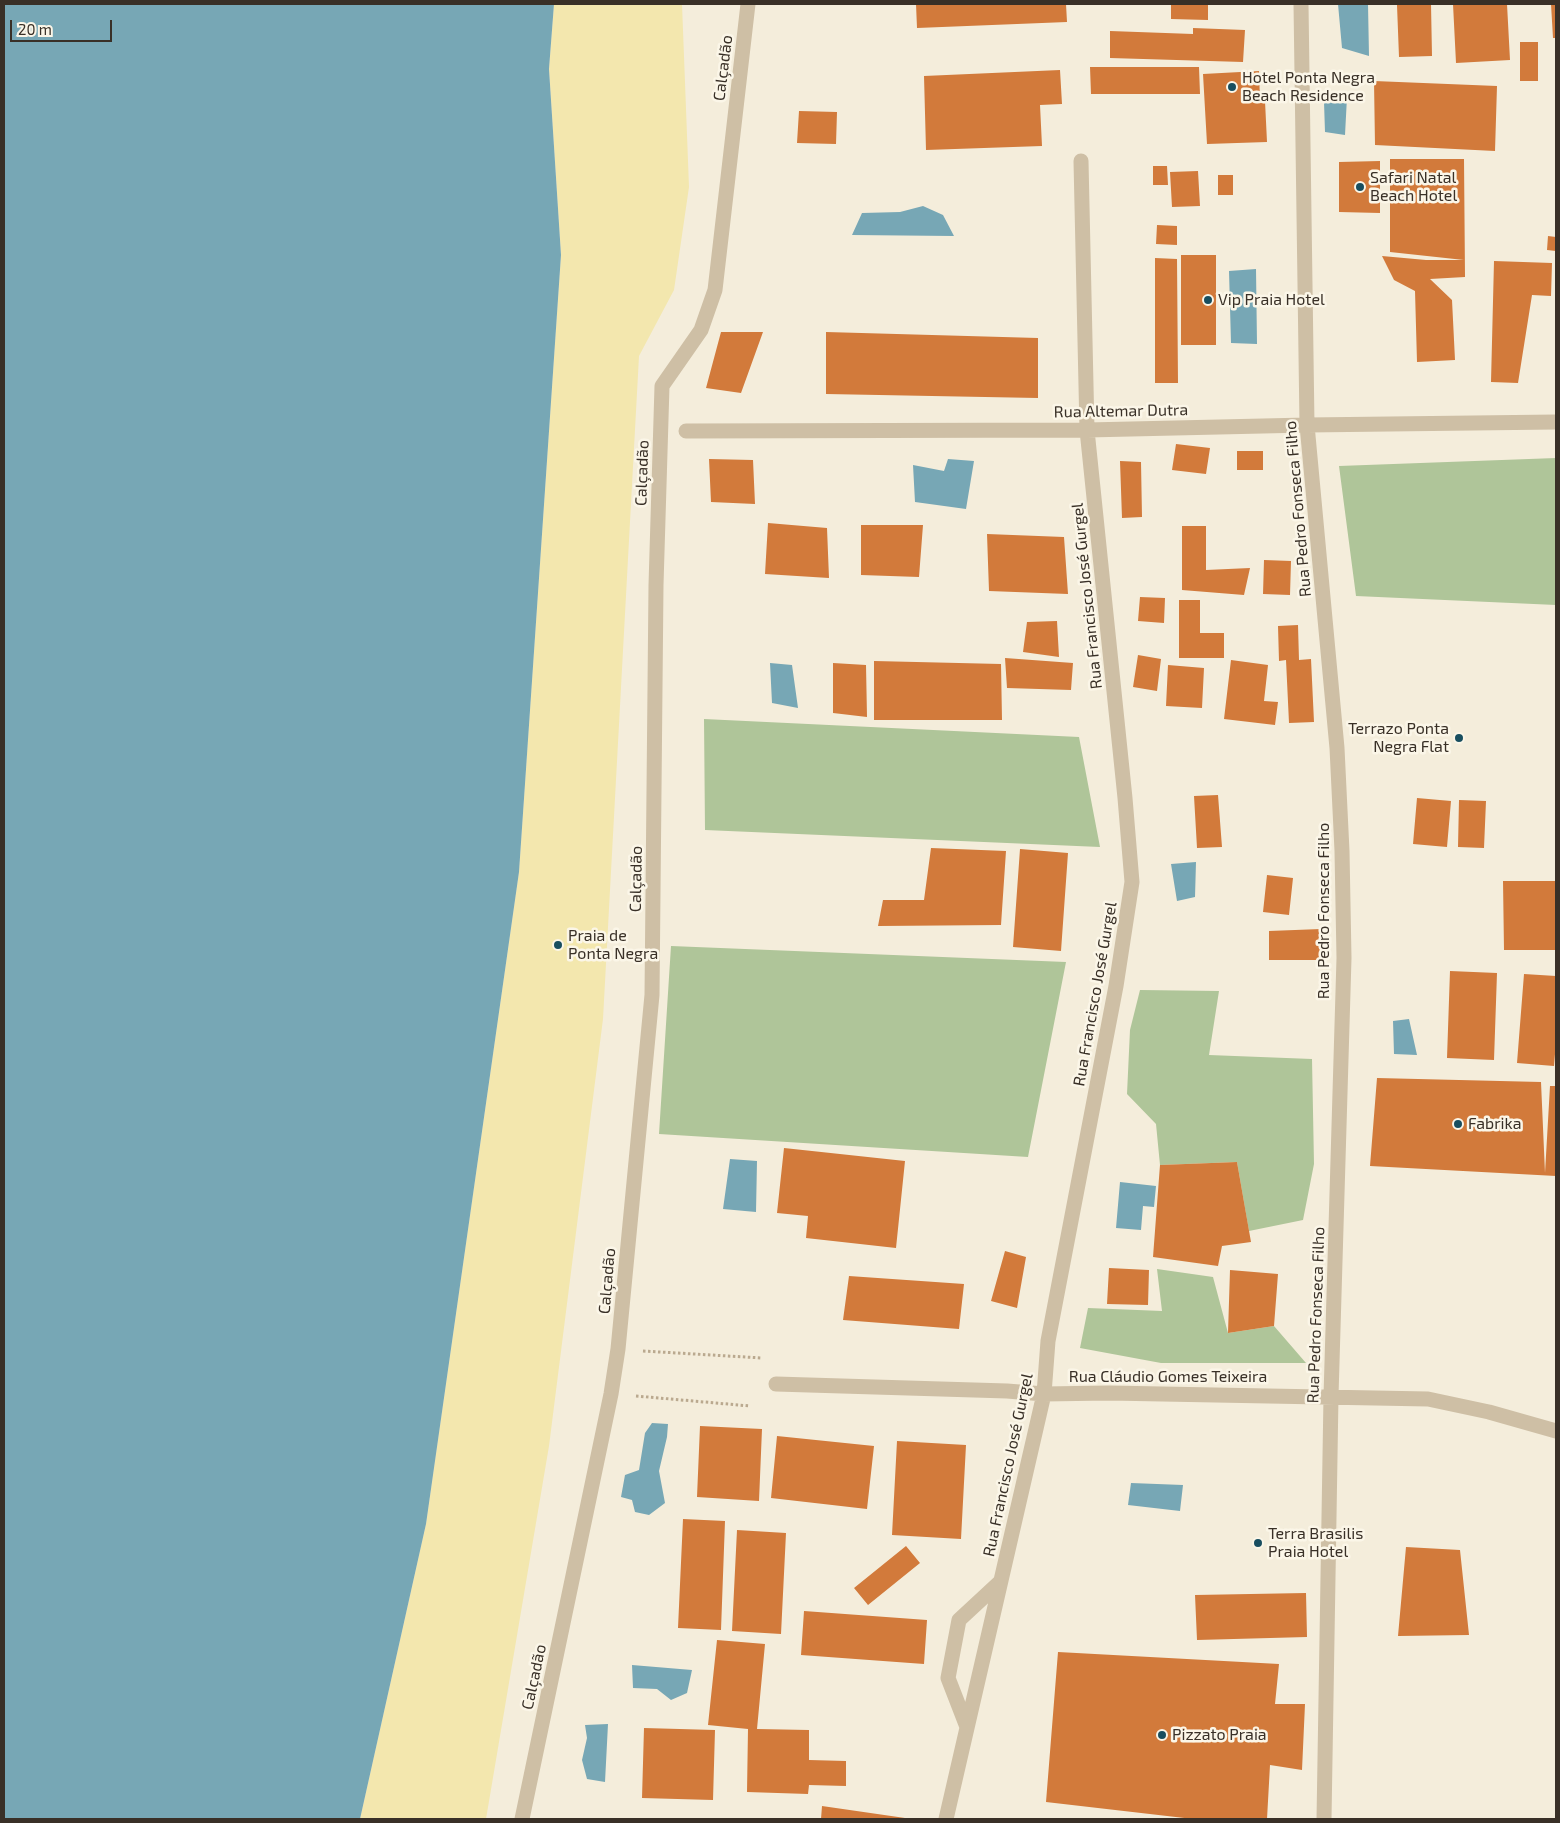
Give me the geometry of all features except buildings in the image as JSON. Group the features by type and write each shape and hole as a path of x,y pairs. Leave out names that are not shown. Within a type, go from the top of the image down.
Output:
{"street":[{"name":"Calçadão","path":"522,1819 611,1394 618,1349 652,996 656,585 662,386 701,330 715,290 748,4"},
{"name":"Rua Pedro Fonseca Filho","path":"1300,4 1306,425 1337,748 1342,851 1344,958 1331,1396 1324,1819"},
{"name":"Rua Francisco José Gurgel","path":"946,1819 1044,1394 1048,1341 1116,986 1132,882 1087,430 1081,160"},
{"name":"Rua Altemar Dutra","path":"686,432 1087,430 1556,422"},
{"name":"Rua Cláudio Gomes Teixeira","path":"776,1384 1007,1391 1044,1394 1109,1393 1428,1399 1488,1412 1556,1431"},
{"path":"967,1727 948,1678 959,1620 1000,1582"}],"path":[{"path":"618,1349 762,1358"},
{"path":"611,1394 750,1406"}],"green space":[{"path":"1556,458 1556,605 1356,596 1339,466"},
{"path":"704,719 1079,737 1100,847 705,830"},
{"path":"671,946 1066,962 1028,1157 659,1134"},
{"path":"1140,990 1219,991 1209,1055 1312,1059 1314,1164 1303,1220 1249,1231 1237,1162 1160,1165 1156,1124 1127,1094 1130,1030"},
{"path":"1157,1269 1213,1277 1228,1333 1274,1326 1306,1363 1161,1363 1080,1348 1088,1308 1162,1311"}],"sand":[{"name":"Praia de Ponta Negra","path":"554,4 682,4 689,187 674,290 639,356 603,1019 549,1446 486,1819 360,1819 426,1524 519,872 561,255 549,69"}],"water":[{"path":"4,4 554,4 549,69 561,255 519,872 426,1524 360,1819 4,1819"},
{"path":"1338,4 1368,4 1369,56 1342,48"},
{"path":"1338,93 1347,97 1345,135 1325,132 1324,102"},
{"path":"923,206 943,215 954,236 852,235 862,213 900,212"},
{"path":"1256,269 1257,344 1231,343 1229,271"},
{"path":"948,459 974,461 966,509 915,502 913,465 944,471"},
{"path":"770,663 792,665 798,708 772,703"},
{"path":"1196,862 1195,897 1177,901 1171,864"},
{"path":"1409,1019 1417,1055 1394,1054 1393,1021"},
{"path":"730,1159 757,1161 756,1212 723,1209"},
{"path":"1120,1182 1156,1186 1154,1207 1143,1206 1141,1230 1116,1228"},
{"path":"652,1423 668,1424 659,1471 665,1503 649,1515 635,1512 632,1500 621,1497 625,1475 639,1470 645,1433"},
{"path":"1131,1483 1183,1485 1180,1511 1128,1505"},
{"path":"632,1665 692,1670 687,1693 671,1700 657,1689 633,1688"},
{"path":"608,1724 605,1782 587,1779 582,1760 587,1738 585,1725"}],"place":[{"name":"Hotel Ponta Negra Beach Residence","path":"1232,87"},
{"name":"Safari Natal Beach Hotel","path":"1360,187"},
{"name":"Vip Praia Hotel","path":"1208,300"},
{"name":"Terrazo Ponta Negra Flat","path":"1459,738"},
{"name":"Praia de Ponta Negra","path":"558,945"},
{"name":"Fabrika","path":"1458,1124"},
{"name":"Terra Brasilis Praia Hotel","path":"1258,1543"},
{"name":"Pizzato Praia","path":"1162,1735"}]}
